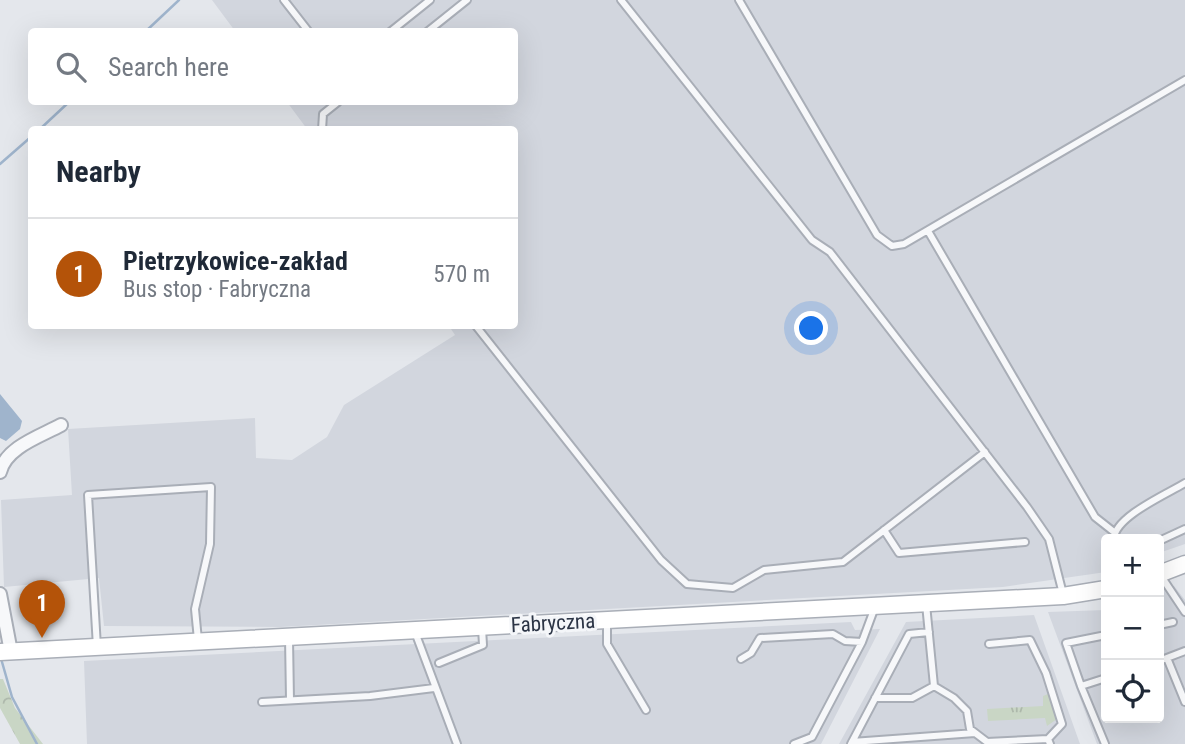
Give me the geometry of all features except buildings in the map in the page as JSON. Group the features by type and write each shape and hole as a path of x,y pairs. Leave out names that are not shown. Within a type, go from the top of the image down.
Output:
{"main road":[{"path":"1164,572 1185,564"},
{"name":"Fabryczna","path":"6,652 1063,596 1101,590"}],"street":[{"path":"0,472 4,461 16,450 61,425"},
{"path":"0,594 6,652"}],"lane":[{"path":"284,0 306,28"},
{"path":"395,28 430,0"},
{"path":"432,28 467,0"},
{"path":"621,0 812,240 830,252 985,452 1048,539 1063,596"},
{"path":"739,0 878,238 886,245 895,246 928,231 1185,80"},
{"path":"322,126 323,114 334,105"},
{"path":"928,231 1095,517 1112,534"},
{"path":"478,329 662,560 687,584 733,588 764,569 843,562 985,452"},
{"path":"1115,534 1125,519 1185,483"},
{"path":"97,647 88,495 211,487 210,544 195,609 198,642"},
{"path":"1164,539 1185,529"},
{"path":"884,530 899,553 1025,542"},
{"path":"1164,581 1185,612"},
{"path":"926,603 934,686"},
{"path":"794,744 812,737 862,642 876,606"},
{"path":"607,620 607,644 646,710"},
{"path":"1164,624 1172,622"},
{"path":"439,663 483,645 482,626"},
{"path":"415,630 434,688 457,744"},
{"path":"851,743 909,634 929,632"},
{"path":"741,659 751,653 761,638 833,634 845,641 862,642"},
{"path":"289,636 290,701"},
{"path":"1101,636 1066,643 1105,744"},
{"path":"934,686 954,698 967,711 970,729 987,742 1049,742 1062,724 1046,673 1030,640 989,644"},
{"path":"1162,660 1185,651"},
{"path":"1167,658 1185,702"},
{"path":"1082,686 1101,680"},
{"path":"875,698 912,698 934,686"},
{"path":"262,702 370,696 434,688"},
{"path":"851,743 975,733"}],"shaded area":[{"path":"212,0 1185,0 1185,544 1164,551 1164,534 1101,534 1101,573 1003,587 280,627 104,626 99,578 4,587 1,500 72,495 68,429 255,418 256,458 292,460 327,437 344,405 455,335 451,329 518,329 518,126 305,126 289,105 518,105 518,28 233,28"},
{"path":"1174,586 1185,600 1185,744 1097,744 1048,612 1101,610 1101,723 1164,723 1164,589"},
{"path":"1034,615 1080,744 839,744 906,622"},
{"path":"851,622 855,630 880,629 821,744 87,744 84,661"}],"green space":[{"path":"0,679 3,679 15,708 43,744 20,744 0,708"},
{"path":"1048,694 1057,719 1047,726 1045,718 988,721 987,709 1043,706 1043,696"}],"water":[{"path":"0,394 22,421 20,429 6,441 0,438"}],"waterway":[{"path":"149,28 179,0"},
{"path":"43,126 66,105"},
{"path":"0,164 28,140"},
{"path":"2,662 12,697 37,744"}],"place":[{"name":"Pietrzykowice-zakład","path":"42,638"}]}
